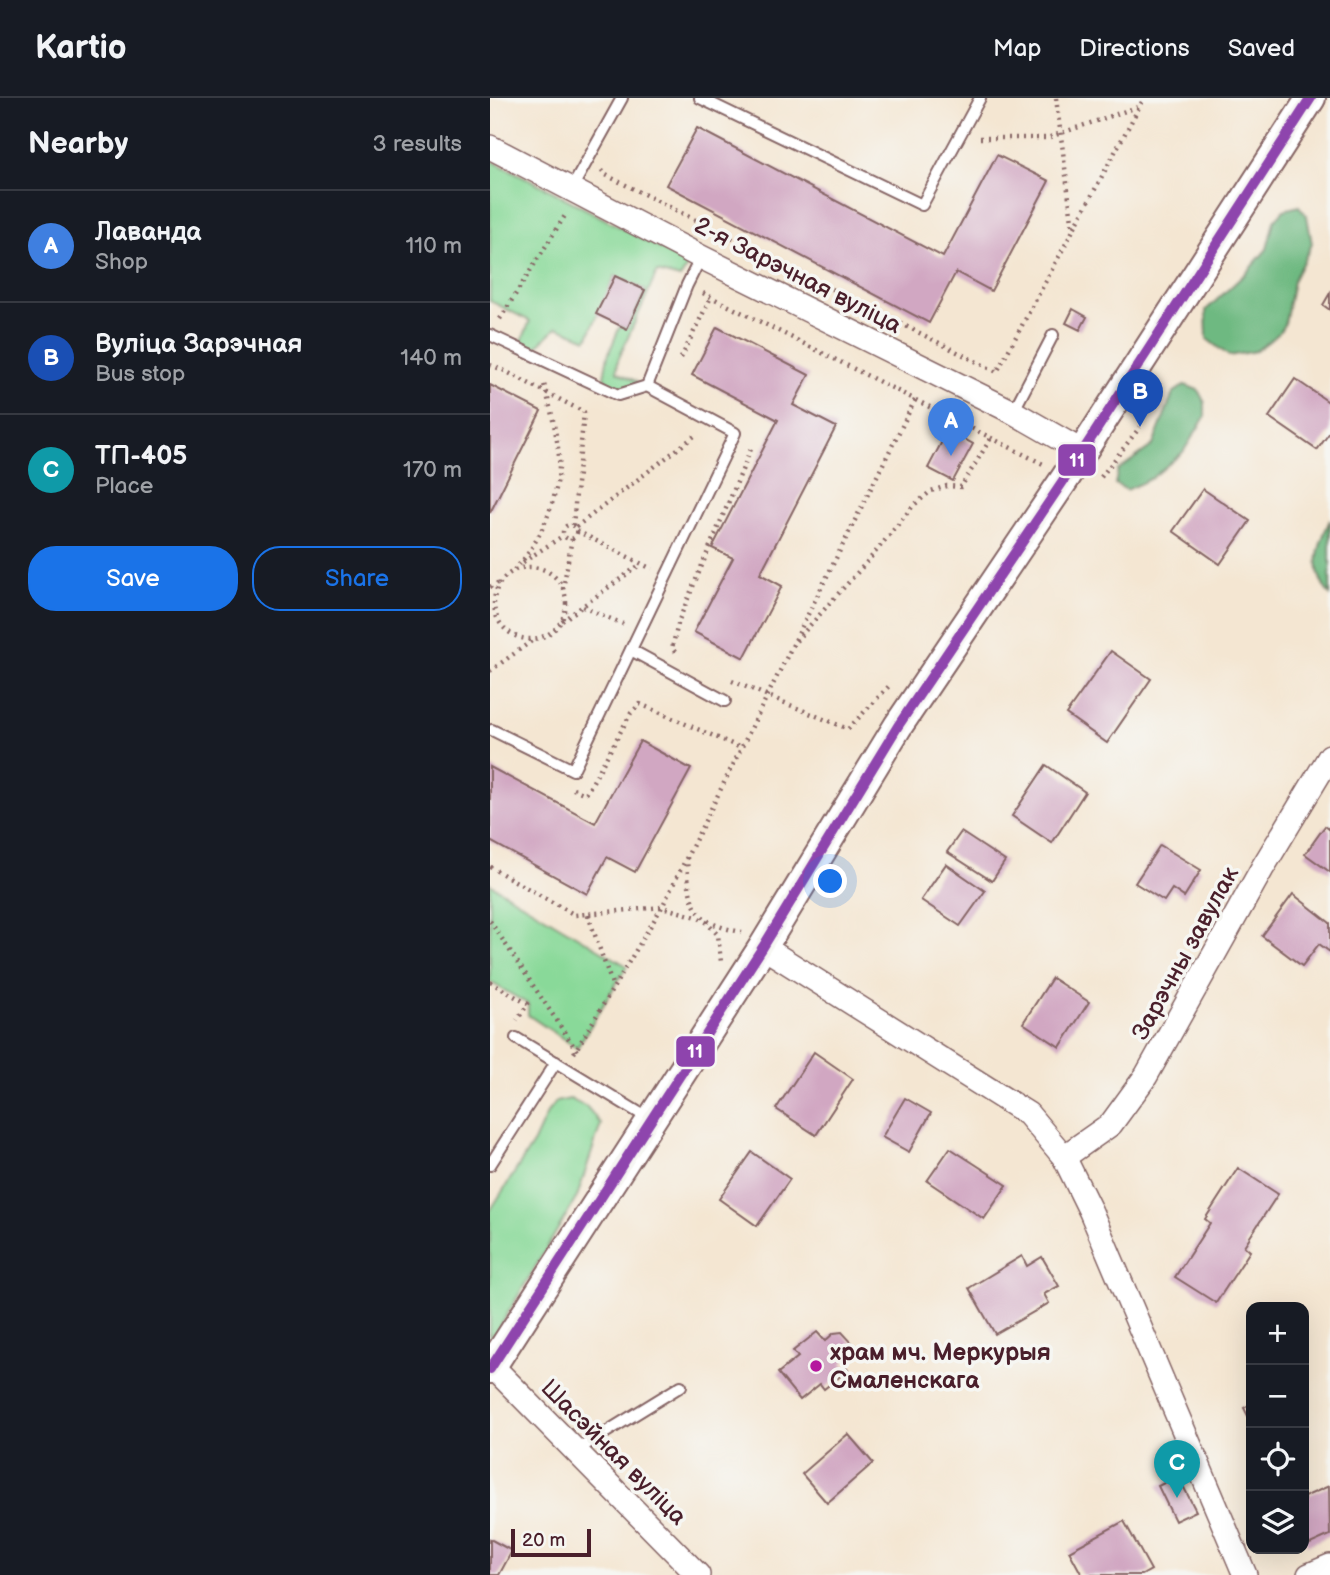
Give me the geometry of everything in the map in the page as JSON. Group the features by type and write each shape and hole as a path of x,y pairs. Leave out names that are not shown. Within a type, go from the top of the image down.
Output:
{"street":[{"path":"491,1367 651,1120 754,939 1083,452 1311,98"},
{"name":"2-я Зарэчная вуліца","path":"490,146 701,257 1013,412 1083,452"},
{"name":"Зарэчны завулак","path":"1064,1157 1111,1124 1146,1076 1263,867 1330,756"},
{"path":"754,939 1028,1114 1064,1157 1091,1212 1245,1575"},
{"name":"Шасэйная вуліца","path":"491,1367 577,1450 698,1575"},
{"path":"1309,1575 1330,1566"}],"lane":[{"path":"575,190 622,98"},
{"path":"700,98 922,205 980,98"},
{"path":"647,386 687,285 701,257"},
{"path":"490,335 618,395 647,386 735,433 573,770 492,730"},
{"path":"1013,412 1054,335"},
{"path":"631,649 725,701"},
{"path":"516,1038 651,1120"},
{"path":"490,1165 556,1062"},
{"path":"577,1450 681,1386"}],"path":[{"path":"1056,98 1073,230"},
{"path":"604,174 997,372 1144,98"},
{"path":"958,139 1047,138 1140,106"},
{"path":"497,323 575,190"},
{"path":"687,285 1053,469"},
{"path":"520,565 554,500 560,464 547,392 537,357"},
{"path":"490,365 584,412 575,528 563,589 565,612 560,622"},
{"path":"571,1058 662,907 915,400"},
{"path":"575,528 713,422"},
{"path":"1098,481 1140,427"},
{"path":"793,644 865,565 913,506 931,491 947,486 961,487 991,438"},
{"path":"490,587 564,535 565,527 575,528 641,564 560,622 552,631 536,638 490,671"},
{"path":"564,535 572,538"},
{"path":"514,570 537,568 556,579 563,589"},
{"path":"502,580 494,601 500,624 519,637 536,638"},
{"path":"582,606 640,631"},
{"path":"767,696 848,729 870,707"},
{"path":"561,783 586,794 631,713 640,704 741,748"},
{"path":"687,856 691,895 706,922 718,935 722,968"},
{"path":"490,867 575,915 662,907 754,939"},
{"path":"588,915 614,987"},
{"path":"490,922 584,1061"}],"green space":[{"path":"490,160 686,262 686,269 680,278 657,272 618,360 617,372 636,381 639,386 625,389 610,385 604,377 608,355 620,326 627,328 645,290 615,276 587,339 557,327 532,351 525,349 521,343 530,321 490,301"},
{"path":"1299,206 1307,216 1312,244 1293,281 1285,323 1278,334 1256,351 1229,356 1207,339 1206,310 1247,272 1267,249 1274,221 1284,210"},
{"path":"1185,385 1198,390 1205,403 1205,417 1183,452 1152,478 1127,490 1115,484 1118,470 1153,445 1173,393"},
{"path":"1330,520 1330,595 1319,576 1318,558"},
{"path":"490,884 627,966 577,1048 528,1015 528,1004 490,982"},
{"path":"570,1099 587,1107 601,1124 577,1197 490,1343 490,1211 534,1142 548,1111 556,1102"}],"building":[{"path":"697,128 943,257 997,155 1049,181 991,291 956,272 929,323 666,185"},
{"path":"615,276 645,290 627,329 596,314"},
{"path":"1330,293 1330,310 1323,305"},
{"path":"1073,309 1087,317 1080,330 1066,323"},
{"path":"717,327 809,375 793,405 836,427 760,574 782,586 744,658 694,632 733,558 712,548 778,420 692,375"},
{"path":"1295,379 1330,403 1330,432 1317,450 1269,417"},
{"path":"490,385 541,411 490,513"},
{"path":"948,430 973,444 953,481 928,468"},
{"path":"1203,489 1250,521 1220,564 1173,531"},
{"path":"1111,651 1151,679 1107,743 1066,714"},
{"path":"640,741 691,769 635,872 607,857 587,894 490,841 490,767 595,823"},
{"path":"1046,765 1085,792 1052,843 1012,816"},
{"path":"1325,826 1330,830 1330,872 1305,854"},
{"path":"961,832 1005,861 992,881 947,852"},
{"path":"1160,845 1201,870 1184,897 1172,889 1164,901 1135,883"},
{"path":"946,864 985,891 960,926 921,900"},
{"path":"1293,894 1330,923 1330,952 1319,944 1302,966 1262,936"},
{"path":"1052,978 1089,1002 1060,1047 1023,1023"},
{"path":"814,1052 853,1079 816,1135 776,1109"},
{"path":"905,1098 931,1113 909,1152 882,1137"},
{"path":"950,1148 1007,1185 984,1219 927,1181"},
{"path":"752,1152 790,1179 757,1226 719,1199"},
{"path":"1238,1168 1278,1194 1244,1246 1250,1251 1216,1303 1175,1277 1210,1223 1205,1219"},
{"path":"1022,1256 1027,1266 1042,1257 1059,1286 1044,1294 1049,1303 995,1334 969,1288"},
{"name":"храм мч. Меркурыя Смаленскага","path":"817,1332 825,1341 834,1333 842,1332 854,1345 853,1354 842,1363 848,1370 824,1389 820,1384 800,1400 778,1373 798,1357 793,1351"},
{"path":"848,1434 873,1463 827,1503 802,1474"},
{"path":"1178,1476 1196,1511 1175,1521 1158,1486"},
{"path":"1329,1486 1330,1535 1309,1545 1309,1495"},
{"path":"1124,1521 1151,1570 1142,1575 1082,1575 1069,1551"},
{"path":"490,1539 512,1551 499,1575 490,1575"}],"transit line":[{"name":"11","path":"490,1369 763,947 898,726 1066,477 1311,98"}],"place":[{"name":"Вуліца Зарэчная","path":"1140,427"},
{"name":"Лаванда","path":"951,456"},
{"name":"храм мч. Меркурыя Смаленскага","path":"816,1366"},
{"name":"ТП-405","path":"1177,1498"}]}
